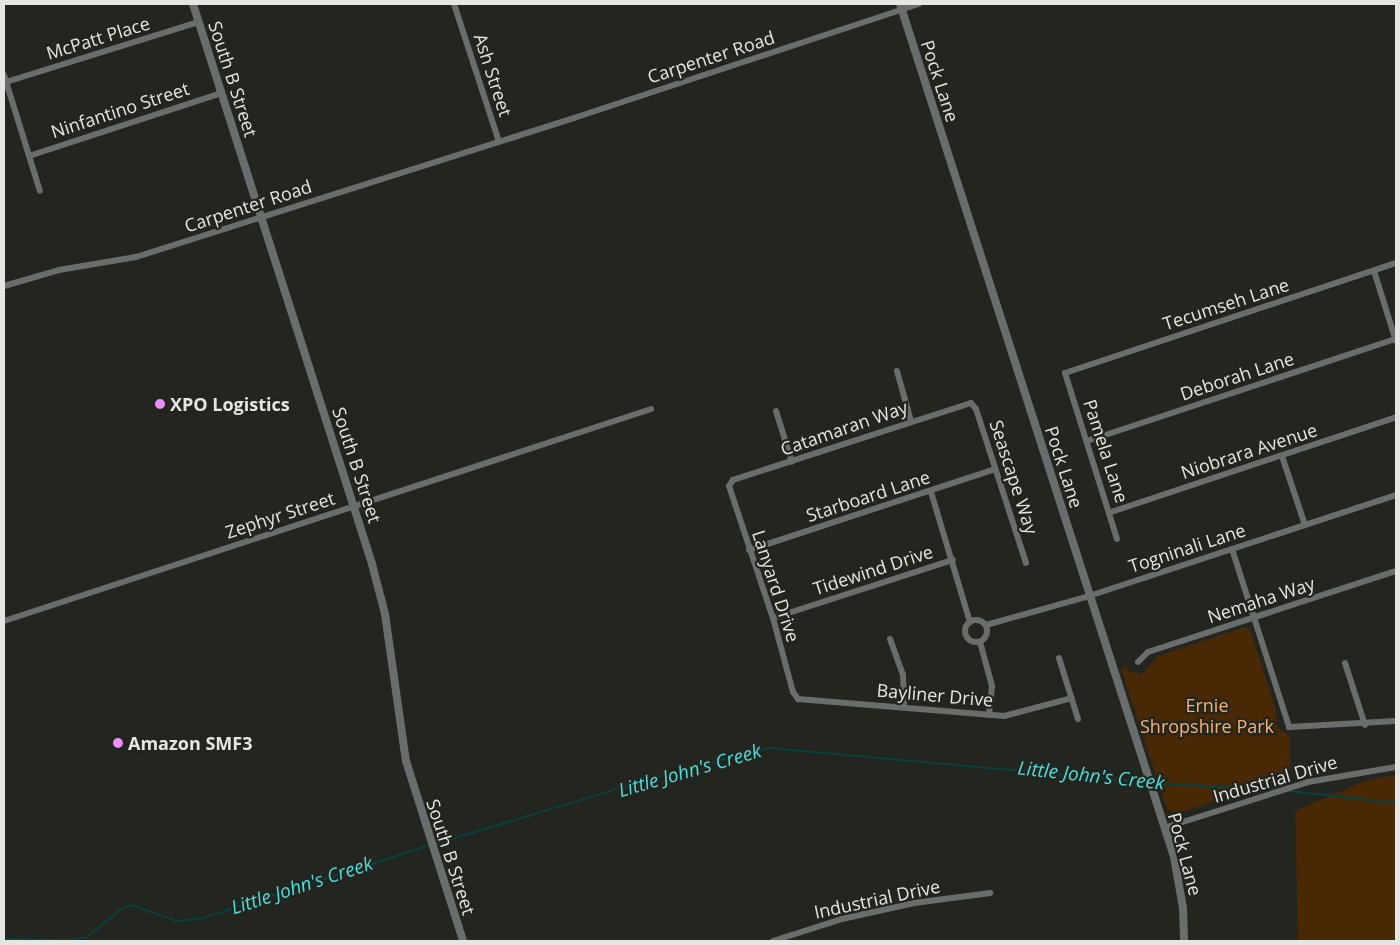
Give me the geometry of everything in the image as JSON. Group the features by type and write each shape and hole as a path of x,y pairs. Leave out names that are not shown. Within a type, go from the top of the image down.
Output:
{"street":[{"name":"South B Street","path":"193,4 380,589 401,735 427,835 463,941"},
{"name":"Ash Street","path":"454,4 498,142 511,138"},
{"name":"Carpenter Road","path":"511,138 901,7 919,4"},
{"name":"Pock Lane","path":"901,7 1164,828 1181,888 1184,941"},
{"name":"McPatt Place","path":"5,79 199,22"},
{"path":"5,79 40,191"},
{"name":"Ninfantino Street","path":"28,156 222,93"},
{"name":"Carpenter Road","path":"4,286 59,270 124,260 498,142"},
{"name":"Tecumseh Lane","path":"1066,373 1396,263"},
{"path":"1374,271 1396,341"},
{"name":"Deborah Lane","path":"1088,441 1396,341"},
{"path":"897,371 912,421"},
{"name":"Pamela Lane","path":"1066,373 1111,512 1117,539"},
{"name":"Catamaran Way","path":"729,486 733,480 971,403"},
{"name":"Seascape Way","path":"971,403 976,409 1026,562"},
{"name":"Zephyr Street","path":"4,621 651,409"},
{"path":"776,411 792,462"},
{"name":"Niobrara Avenue","path":"1111,512 1396,417"},
{"path":"1282,456 1304,525"},
{"name":"Starboard Lane","path":"749,550 931,492 996,469"},
{"name":"Lanyard Drive","path":"729,486 773,618 795,696"},
{"path":"931,492 953,560 970,622"},
{"name":"Togninali Lane","path":"986,626 1089,596 1396,494"},
{"path":"1232,549 1289,728 1396,722"},
{"name":"Tidewind Drive","path":"773,618 953,560"},
{"name":"Nemaha Way","path":"1138,662 1148,652 1396,571"},
{"path":"982,621 986,626 986,638 980,642 966,638 966,626 970,622 982,621"},
{"path":"890,638 902,675 904,707"},
{"path":"980,642 992,686 989,715"},
{"path":"1059,658 1078,719"},
{"path":"1345,663 1365,725"},
{"name":"Bayliner Drive","path":"795,696 802,700 989,715 1011,715 1072,698"},
{"name":"Industrial Drive","path":"1164,828 1308,782 1396,767"},
{"name":"Industrial Drive","path":"773,941 842,919 914,903 990,893"}],"green space":[{"name":"Ernie Shropshire Park","path":"1245,627 1250,629 1275,707 1278,728 1290,736 1290,776 1176,814 1167,809 1121,668 1126,666 1130,672 1142,674 1158,656"},
{"path":"1396,775 1396,941 1298,941 1295,811 1367,780"}],"waterway":[{"name":"Little John's Creek","path":"435,844 677,771 769,748 1146,782"},
{"name":"Little John's Creek","path":"1154,783 1274,790"},
{"name":"Little John's Creek","path":"1288,791 1396,803"},
{"name":"Little John's Creek","path":"4,939 69,940 87,937 124,907 132,905 176,921 203,918 430,845"}],"place":[{"name":"XPO Logistics","path":"160,404"},
{"name":"Amazon SMF3","path":"118,743"}]}
